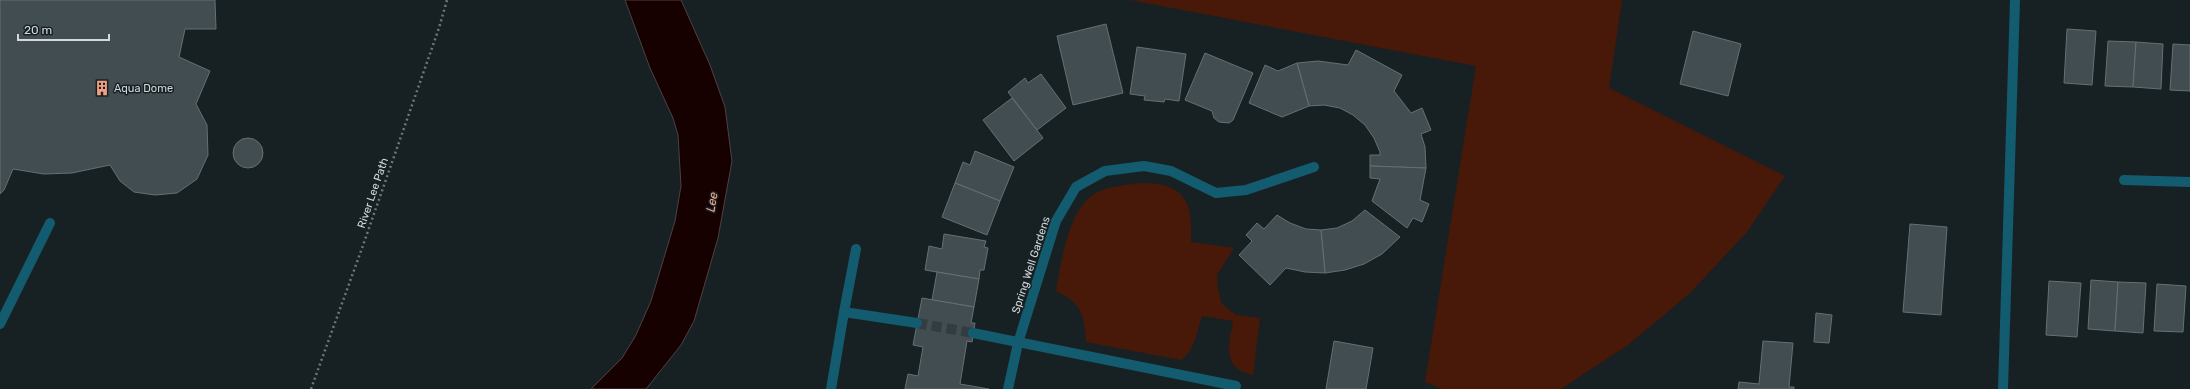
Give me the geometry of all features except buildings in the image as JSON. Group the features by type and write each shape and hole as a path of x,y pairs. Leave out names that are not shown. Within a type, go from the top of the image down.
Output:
{"street":[{"path":"2003,389 2015,0"},
{"name":"Spring Well Gardens","path":"1008,389 1018,343 1056,221 1076,186 1104,171 1144,166 1171,171 1216,193 1246,190 1314,167"},
{"path":"2124,180 2190,182"},
{"path":"0,324 50,223"},
{"path":"831,389 856,249"},
{"path":"844,312 916,323"},
{"path":"973,333 1236,386"}],"path":[{"name":"River Lee Path","path":"311,389 367,236 439,28 447,0"}],"shaded area":[{"path":"1130,0 1622,0 1609,88 1785,176 1747,232 1689,294 1628,345 1561,389 1442,389 1425,382 1476,66"},
{"path":"1141,183 1168,186 1177,191 1183,197 1188,205 1190,215 1191,242 1234,248 1217,275 1218,289 1222,304 1236,315 1260,318 1253,375 1238,369 1233,364 1231,359 1229,346 1233,321 1202,316 1192,346 1186,356 1181,360 1086,342 1084,324 1080,310 1065,295 1056,291 1067,237 1072,223 1086,200 1096,193 1106,189"}],"water":[{"name":"Lee","path":"625,0 681,0 710,65 725,107 732,161 718,238 694,321 681,345 646,389 591,389 622,358 636,335 651,301 675,221 681,186 678,135 673,118 650,68"}],"tunnel":[{"path":"917,323 973,333"}],"place":[{"name":"Aqua Dome","path":"102,88"}]}
